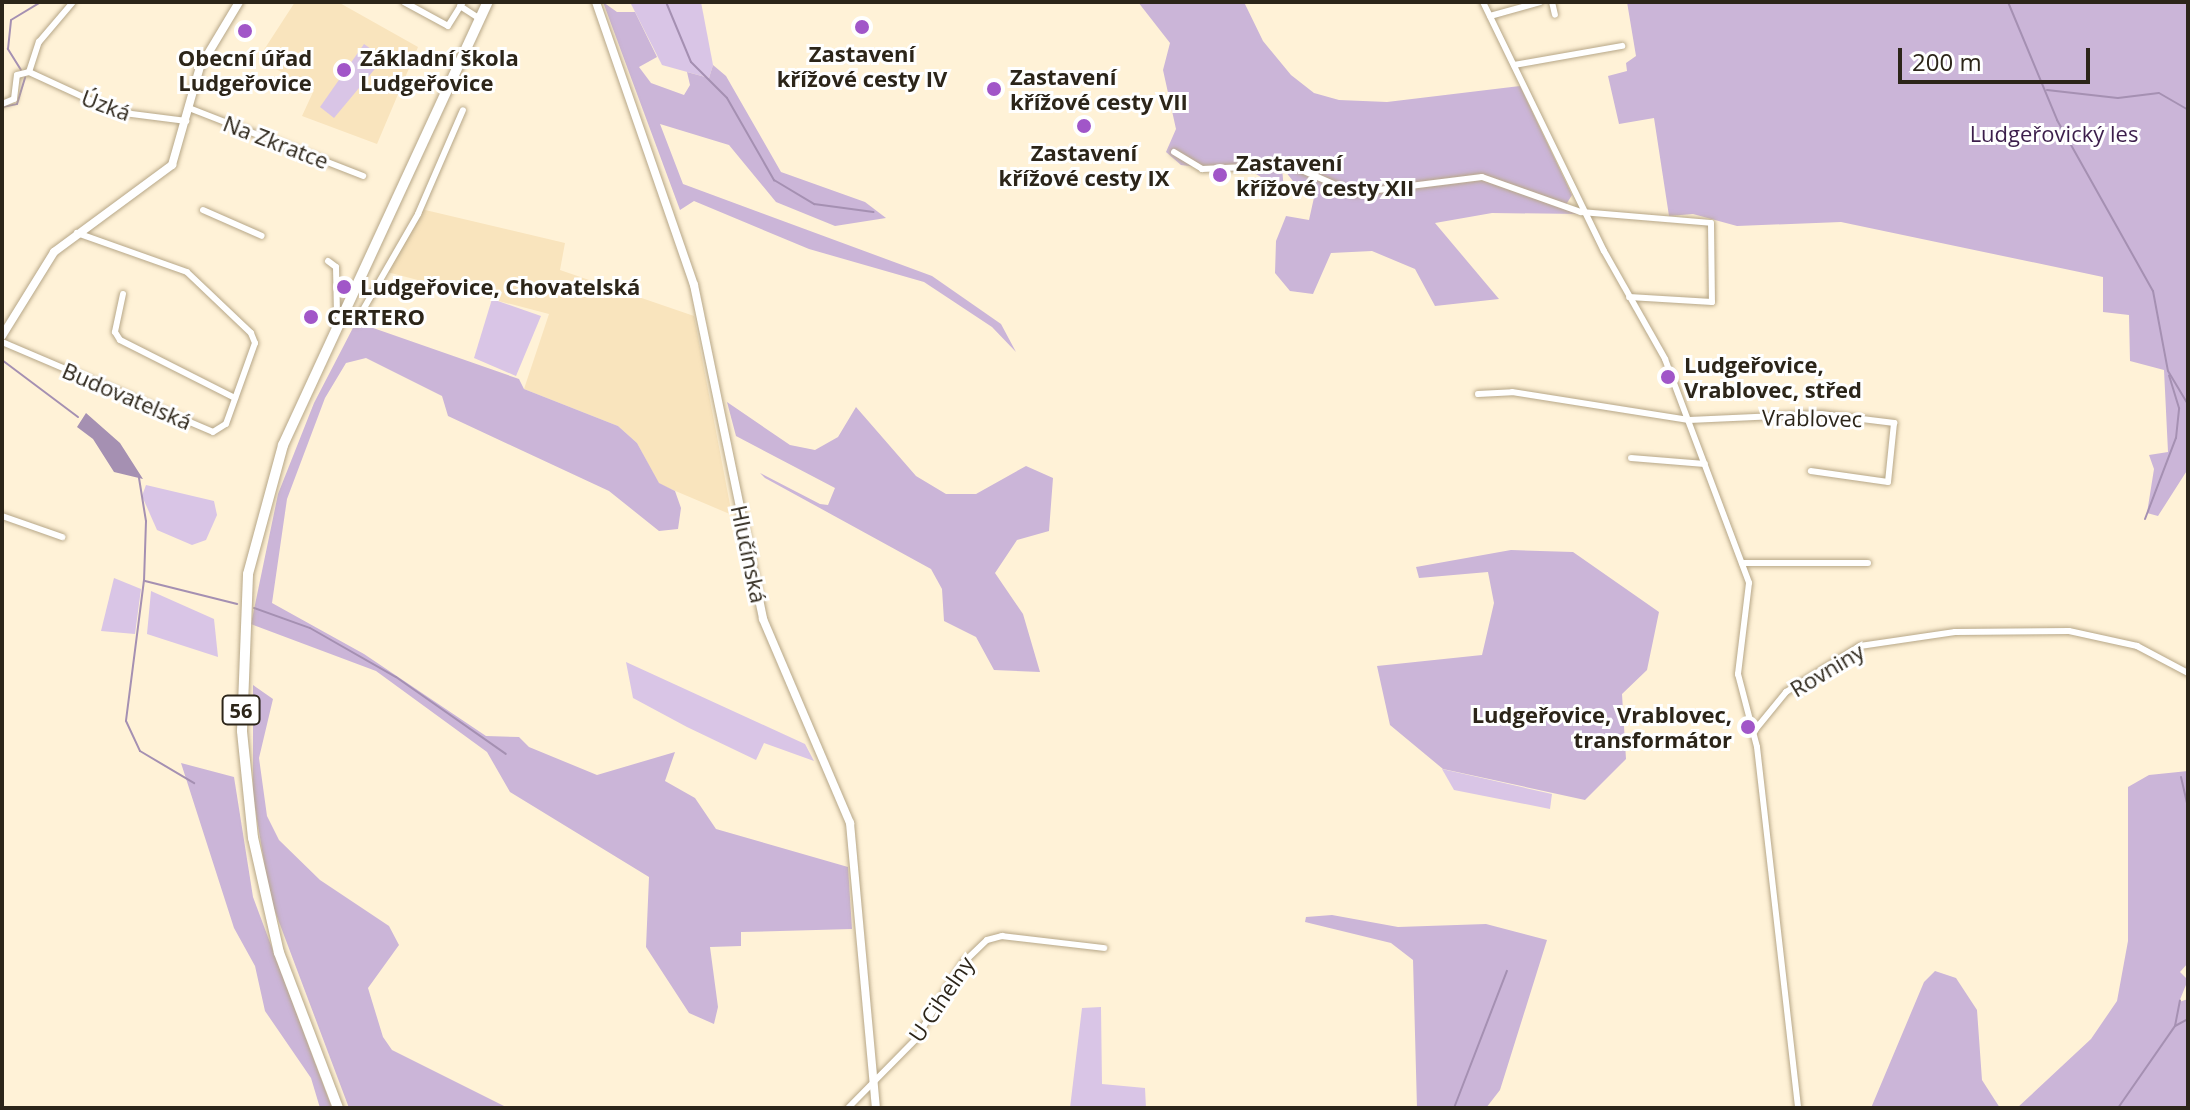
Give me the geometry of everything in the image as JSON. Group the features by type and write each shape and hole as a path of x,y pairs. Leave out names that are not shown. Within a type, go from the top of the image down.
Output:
{"main road":[{"name":"56","path":"338,1108 291,992 260,878 248,796 241,667 248,574 265,494 341,316 488,2"}],"street":[{"path":"59,2 65,10"},
{"path":"2,104 14,99 17,75 29,72 39,42 73,2"},
{"path":"404,2 448,26 462,4 480,19"},
{"name":"Hlučínská","path":"596,2 694,285 763,619 850,823 876,1108"},
{"path":"1483,2 1629,297 1665,359 1742,563 1750,600 1738,674 1755,730 1798,1108"},
{"path":"1490,16 1540,2"},
{"path":"1552,2 1555,15"},
{"path":"2,339 45,262 77,233 166,174 186,121 200,67 237,3"},
{"path":"1514,65 1622,46"},
{"name":"Úzká","path":"29,72 116,112 186,121"},
{"name":"Na Zkratce","path":"189,108 363,176"},
{"path":"328,261 336,267 333,302 341,316 356,322 364,314 418,214 463,110"},
{"path":"1174,152 1202,169 1290,165 1354,193 1482,177 1586,212 1711,223 1712,302 1629,297"},
{"path":"206,211 262,236"},
{"name":"Budovatelská","path":"2,339 213,432 226,424 255,343 251,333 187,272 77,233"},
{"name":"Budovatelská","path":"123,294 115,332 120,340 235,398"},
{"name":"Vrablovec","path":"1478,394 1512,392 1689,420 1821,414 1894,423 1888,482 1811,471"},
{"path":"1631,458 1705,464"},
{"path":"2,516 62,537"},
{"path":"1742,563 1868,563"},
{"name":"Rovniny","path":"1755,730 1786,692 1865,644 1955,632 2053,630 2149,651 2188,673"},
{"name":"U Cihelny","path":"848,1108 874,1078 915,1040 956,973 987,940 1002,936 1104,948"}],"shaded area":[{"name":"Základní škola Ludgeřovice","path":"295,2 338,2 418,47 377,144 302,116 314,90 258,59"},
{"path":"630,2 701,2 713,65 709,78 662,65"},
{"path":"364,44 384,58 334,118 320,107"},
{"path":"421,209 565,243 560,270 694,316 732,515 659,484 637,443 618,426 524,389 549,314 387,272"},
{"path":"492,299 541,316 516,376 474,358"},
{"path":"86,413 120,443 143,479 114,472 93,439 77,427"},
{"path":"146,485 214,501 217,515 206,540 192,545 157,530 142,496"},
{"path":"114,578 141,589 135,634 101,631"},
{"path":"151,591 214,619 218,657 147,634"},
{"path":"626,662 805,744 814,761 764,743 756,760 687,727 633,698"},
{"path":"1442,769 1552,794 1550,809 1454,790"},
{"path":"1101,1007 1102,1084 1145,1088 1146,1108 1070,1108 1082,1008"}],"green space":[{"path":"603,2 617,12 635,12 657,57 639,67 651,83 684,95 690,85 687,72 709,78 713,65 726,76 781,172 865,202 886,218 835,226 776,202 729,145 660,124 683,184 932,276 1001,324 1016,352 992,327 924,282 809,249 694,201 680,210"},
{"path":"1138,2 1244,2 1263,41 1291,75 1314,93 1339,100 1387,102 1520,86 1572,195 1564,208 1581,214 1492,213 1435,223 1499,299 1435,306 1415,269 1372,251 1331,253 1313,294 1290,291 1275,273 1276,241 1286,216 1309,220 1315,193 1303,194 1282,167 1284,191 1256,174 1181,165 1166,152 1176,129 1163,70 1170,43"},
{"name":"Ludgeřovický les","path":"1627,2 2188,2 2188,469 2158,516 2147,513 2154,469 2149,455 2168,452 2164,370 2130,361 2129,315 2103,312 2103,277 1841,222 1737,226 1693,214 1669,216 1654,118 1619,124 1608,76 1627,71 1626,63 1636,56"},
{"path":"356,322 519,379 524,389 618,426 637,443 659,483 675,491 681,508 678,529 659,531 609,491 448,416 442,396 366,358 346,363 325,398 287,499 272,603 364,654 486,736 519,737 529,747 597,775 675,752 665,781 695,798 716,829 848,867 852,929 741,932 741,946 710,947 718,1007 714,1024 689,1013 646,947 649,877 510,792 487,752 376,671 251,624 278,494 314,403"},
{"path":"727,402 790,445 815,450 838,437 856,407 916,476 946,494 976,494 1026,466 1053,478 1049,531 1017,540 995,573 1023,614 1040,672 994,670 976,637 944,621 942,589 931,569 765,478 760,473 820,504 828,505 835,488 736,436"},
{"path":"1511,550 1573,552 1659,612 1647,670 1622,694 1626,759 1585,800 1443,769 1390,725 1377,666 1482,655 1494,603 1488,572 1419,578 1416,567"},
{"path":"253,685 273,699 259,758 267,816 279,840 320,880 389,926 399,945 368,988 383,1037 392,1050 508,1108 349,1108 270,898 253,795"},
{"path":"181,763 234,777 253,897 332,1108 320,1108 311,1078 265,1011 255,966 234,928"},
{"path":"2188,771 2188,963 2180,972 2188,980 2179,1002 2188,999 2188,1108 2017,1108 2091,1039 2117,1001 2128,941 2128,787 2149,775"},
{"path":"1332,915 1398,927 1486,924 1547,940 1500,1090 1486,1108 1417,1108 1413,960 1391,943 1305,922 1306,917"},
{"path":"1935,971 1956,978 1977,1010 1982,1080 2000,1108 1871,1108 1924,982"}],"waterway":[{"path":"21,70 8,49 11,20 41,2"},
{"path":"666,2 691,62 727,98 774,180 814,204 873,212"},
{"path":"2008,2 2057,120 2153,291 2168,371 2188,404"},
{"path":"2,107 17,104 25,77"},
{"path":"2047,90 2118,98 2159,93 2188,110"},
{"path":"2,360 78,417"},
{"path":"2145,519 2176,438 2179,408 2169,375"},
{"path":"139,478 146,521 144,580 126,721 140,751 194,783"},
{"path":"145,581 237,604"},
{"path":"254,608 310,628 396,677 506,754"},
{"path":"2181,777 2188,808"},
{"path":"1454,1108 1507,971"},
{"path":"2118,1108 2175,1026 2180,1000"},
{"path":"2175,1026 2188,1019"}],"place":[{"name":"Zastavení křížové cesty IV","path":"862,27"},
{"name":"Obecní úřad Ludgeřovice","path":"245,31"},
{"name":"Základní škola Ludgeřovice","path":"344,70"},
{"name":"Zastavení křížové cesty VII","path":"994,89"},
{"name":"Zastavení křížové cesty IX","path":"1084,126"},
{"name":"Zastavení křížové cesty XII","path":"1220,175"},
{"name":"Ludgeřovice, Chovatelská","path":"344,287"},
{"name":"CERTERO","path":"311,317"},
{"name":"Ludgeřovice, Vrablovec, střed","path":"1668,377"},
{"name":"Ludgeřovice, Vrablovec, transformátor","path":"1748,727"}]}
